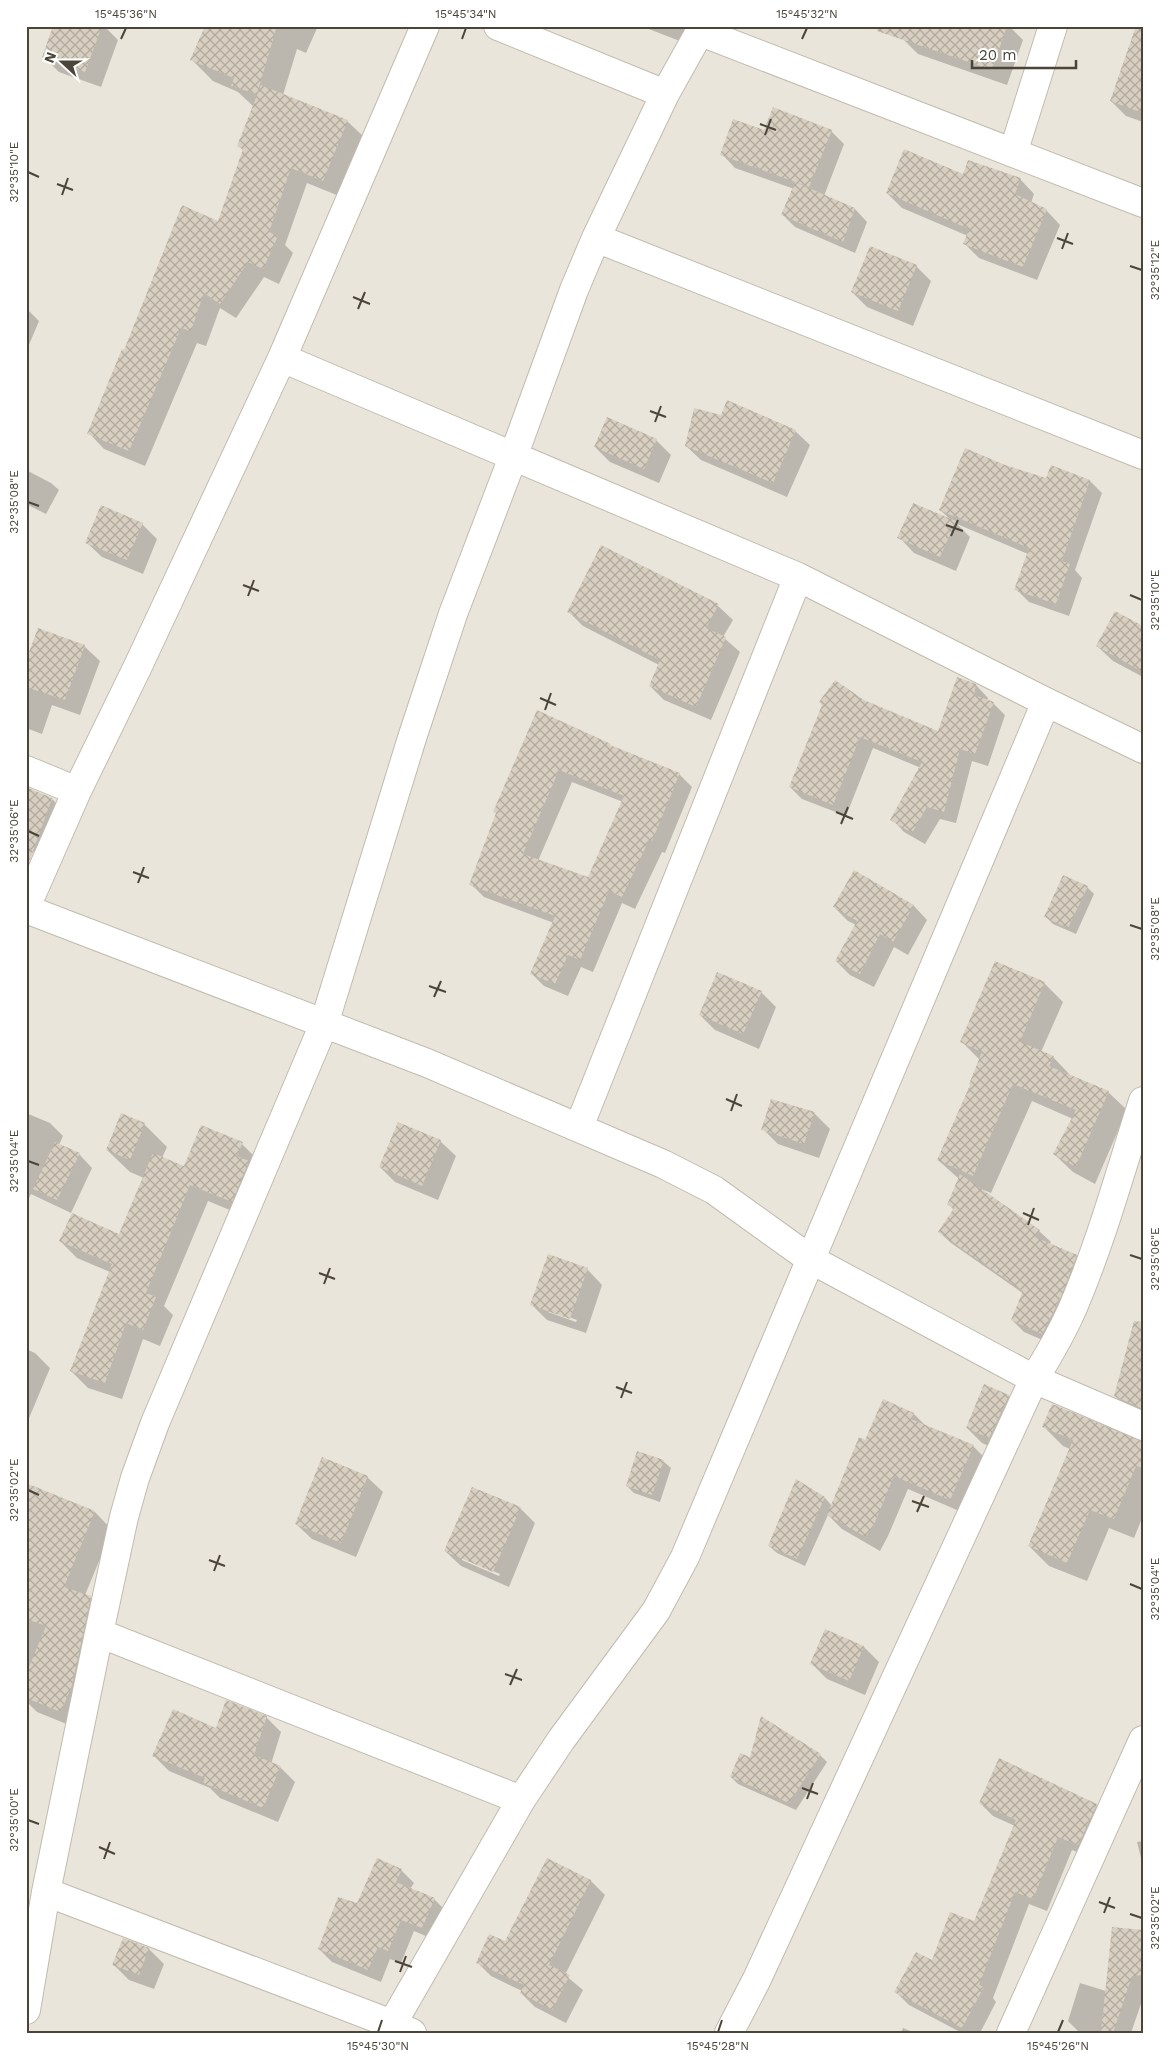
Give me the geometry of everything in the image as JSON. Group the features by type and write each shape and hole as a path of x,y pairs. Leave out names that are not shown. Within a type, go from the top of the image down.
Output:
{"street":[{"path":"425,26 282,358 138,666 77,791 26,908 427,1063 662,1164 714,1190 810,1259 1034,1379 1143,1426"},
{"path":"498,26 665,94"},
{"path":"1013,152 1053,26"},
{"path":"26,2010 46,1892 99,1633 124,1517 135,1478 155,1423 324,1024 412,738 453,614 514,457 574,290 596,238 665,94 702,29 1143,203"},
{"path":"596,238 1143,455"},
{"path":"282,358 798,577 1046,702 1143,748"},
{"path":"579,1127 798,577"},
{"path":"46,1892 397,2030 521,1800 561,1740 651,1618 685,1557 1046,702"},
{"path":"26,770 77,791"},
{"path":"729,2033 757,1979 1034,1379 1057,1341 1074,1306 1094,1255 1143,1101"},
{"path":"99,1633 521,1800"},
{"path":"1010,2033 1139,1756"}],"shaded area":[{"path":"26,26 1143,26 1143,2033 26,2033"}],"building":[{"path":"53,26 102,26 85,72 42,57"},
{"path":"205,26 277,26 257,94 231,86 234,78 190,60"},
{"path":"878,26 1007,26 992,70 877,31"},
{"path":"1136,26 1143,26 1143,113 1110,101"},
{"path":"261,85 348,120 323,181 291,168 269,232 278,236 263,269 248,262 220,304 204,293 191,331 181,328 129,451 87,434 122,349 124,350 182,205 218,221 243,149 237,146"},
{"path":"773,107 832,130 809,187 720,155 733,119 764,130"},
{"path":"904,149 963,174 968,160 1021,178 1015,194 1047,209 1023,267 963,244 969,229 886,193"},
{"path":"795,182 855,208 843,242 781,215"},
{"path":"870,246 917,265 898,311 851,292"},
{"path":"727,400 796,430 773,483 685,446 694,408 721,415"},
{"path":"607,417 657,439 644,469 594,447"},
{"path":"965,448 1005,465 1046,478 1051,465 1090,480 1062,561 1070,564 1056,604 1014,590 1029,548 939,510"},
{"path":"913,503 956,521 940,557 897,538"},
{"path":"101,505 143,523 127,560 85,543"},
{"path":"601,545 719,604 706,628 726,637 696,707 649,686 660,660 567,612"},
{"path":"1115,611 1143,626 1143,672 1096,646"},
{"path":"38,628 85,645 65,700 26,687 26,660"},
{"path":"957,677 976,684 974,695 994,702 975,754 960,749 944,812 927,807 912,833 890,820 922,762 860,737 833,805 789,787 822,705 819,702 835,680 864,700 938,731"},
{"path":"537,710 610,745 680,773 652,841 649,840 622,897 609,891 580,960 568,955 555,984 530,974 555,916 469,885 496,813 493,812","holes":["559,770 624,796 588,877 523,854"]},
{"path":"26,787 52,798 30,860 26,859"},
{"path":"854,870 914,905 893,942 880,934 860,974 835,961 857,921 833,907"},
{"path":"1063,875 1088,886 1068,928 1044,917"},
{"path":"995,961 1045,982 1020,1042 1054,1056 1049,1066 1109,1091 1076,1167 1053,1154 1076,1110 1013,1084 973,1176 937,1160 970,1085 982,1052 960,1042"},
{"path":"717,972 762,991 743,1034 699,1015"},
{"path":"771,1099 815,1112 804,1144 761,1130"},
{"path":"121,1113 145,1123 130,1160 106,1150"},
{"path":"398,1122 441,1140 422,1186 379,1167"},
{"path":"201,1125 243,1142 237,1156 249,1161 232,1202 190,1185 146,1293 156,1297 143,1330 126,1323 105,1383 70,1371 112,1264 59,1241 72,1213 119,1234 153,1153 184,1166"},
{"path":"55,1142 80,1153 57,1200 33,1189"},
{"path":"960,1174 1040,1230 1035,1237 1077,1255 1060,1299 1042,1334 1011,1320 1023,1291 938,1232 954,1208 947,1205"},
{"path":"548,1254 588,1268 570,1319 530,1305"},
{"path":"1134,1321 1143,1322 1143,1409 1114,1396"},
{"path":"984,1384 1009,1395 989,1438 966,1428"},
{"path":"883,1399 914,1413 911,1419 974,1445 950,1500 894,1476 875,1522 866,1537 827,1515 859,1437 865,1440"},
{"path":"1052,1404 1143,1441 1143,1468 1136,1466 1114,1519 1090,1510 1067,1563 1028,1546 1073,1440 1042,1427"},
{"path":"637,1451 664,1460 652,1495 626,1486"},
{"path":"322,1457 368,1476 341,1543 295,1524"},
{"path":"796,1479 825,1497 797,1559 768,1546"},
{"path":"26,1483 95,1511 64,1587 91,1596 72,1685 61,1712 26,1698 26,1674 46,1626 26,1619"},
{"path":"472,1487 521,1507 493,1572 444,1551"},
{"path":"825,1629 864,1646 849,1681 810,1664"},
{"path":"226,1700 267,1716 254,1755 281,1766 263,1808 203,1783 205,1778 152,1756 173,1709 216,1728"},
{"path":"761,1716 821,1754 789,1803 730,1777 740,1753 750,1757"},
{"path":"999,1758 1097,1804 1078,1845 1058,1837 1033,1899 1015,1892 979,1985 984,1987 962,2028 894,1992 916,1952 932,1960 950,1912 974,1921 1016,1820 979,1803"},
{"path":"377,1858 402,1869 396,1882 435,1898 422,1928 401,1920 388,1951 378,1947 368,1970 318,1949 338,1897 357,1903"},
{"path":"547,1858 591,1880 549,1965 570,1975 552,2010 520,1993 524,1985 476,1963 489,1934 505,1941"},
{"path":"1112,1927 1143,1930 1143,1975 1132,1976 1113,2033 1101,2031"},
{"path":"123,1938 149,1948 139,1975 112,1965"}]}
